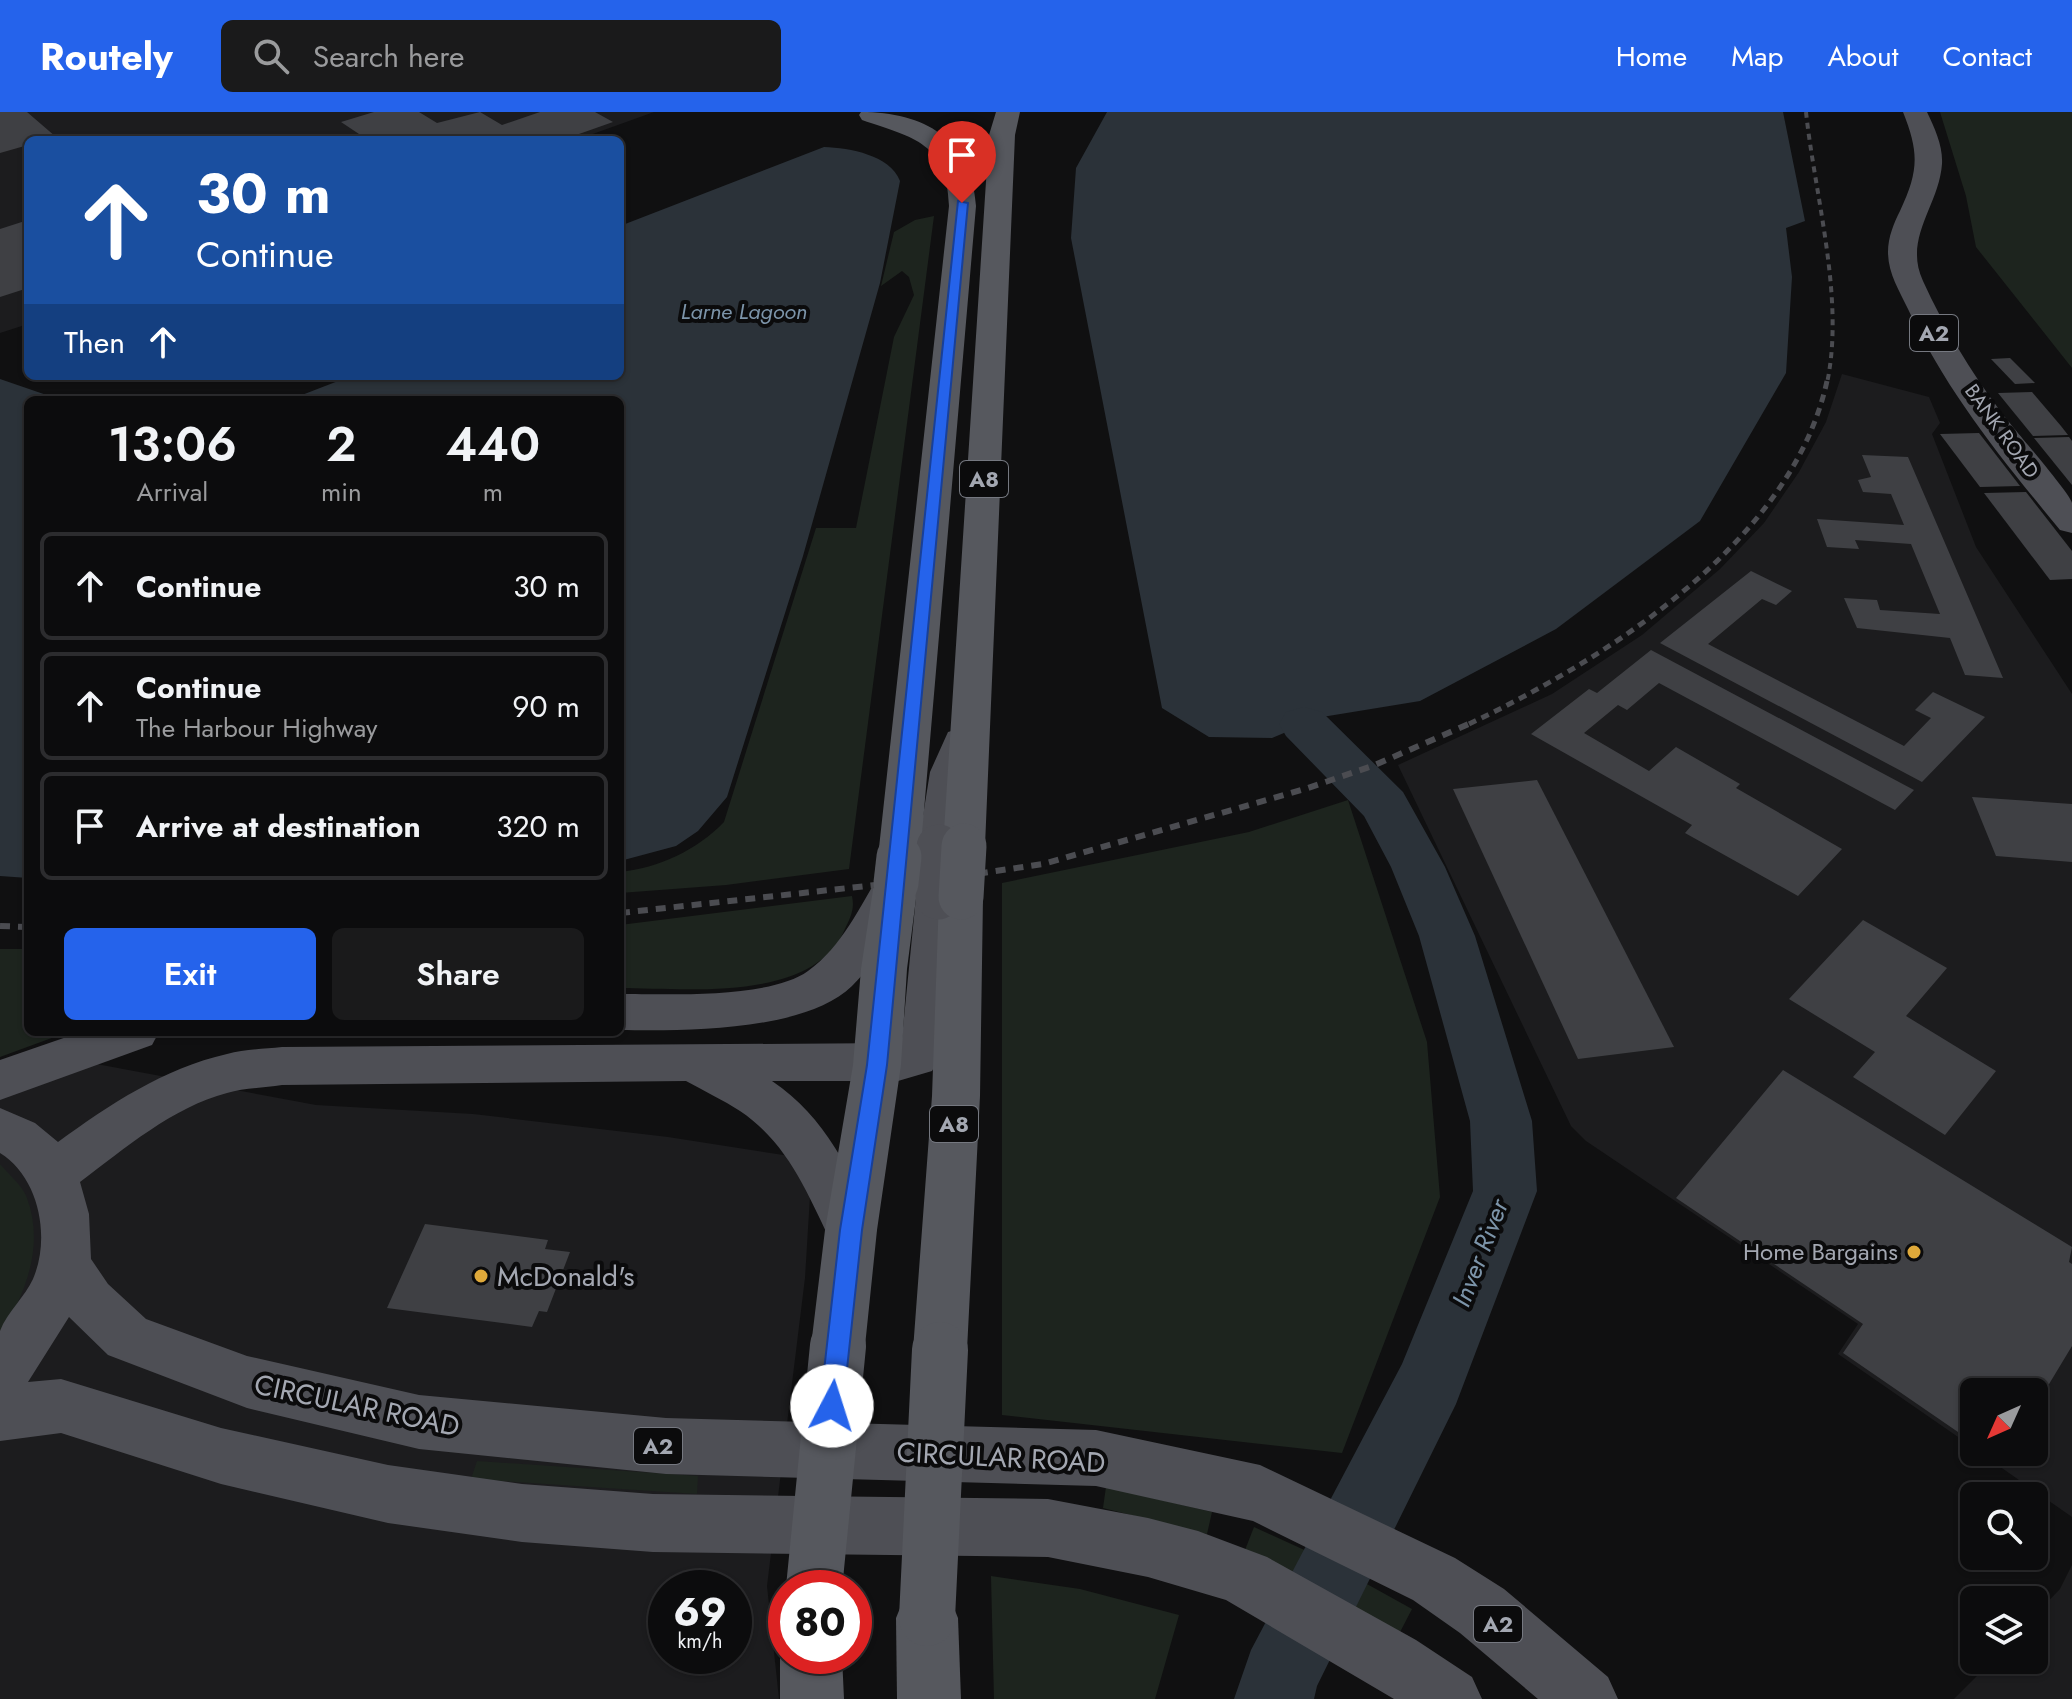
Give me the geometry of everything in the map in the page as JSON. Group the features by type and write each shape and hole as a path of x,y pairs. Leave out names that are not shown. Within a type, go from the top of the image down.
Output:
{"highway":[{"name":"A8","path":"970,722 1002,135 1008,112"},
{"name":"A8","path":"859,114 935,113"},
{"name":"A8","path":"859,114 908,126 941,144 953,161 962,186 962,221 955,266 933,871 956,1096 927,1618 929,1699"},
{"path":"816,1570 851,1230 877,1065"},
{"path":"811,1674 812,1699"}],"main road":[{"name":"BANK ROAD","path":"1915,112 1930,145 1930,173 1907,233 1903,249 1904,268 1942,348 2037,480 2072,523"},
{"path":"52,1174 111,1131 181,1089 227,1073 298,1066 877,1065 915,1057 925,1042 933,871 950,772 970,722"},
{"path":"624,1012 745,1009 823,985 933,871"},
{"path":"0,1080 124,1036"},
{"path":"693,1063 762,1100 790,1125 822,1163 851,1230"},
{"path":"0,1129 28,1145 52,1174 63,1205 64,1264 23,1347 0,1374"},
{"name":"CIRCULAR ROAD","path":"64,1264 89,1301 127,1337 247,1382 419,1422 666,1446 1096,1458 1260,1494 1434,1579 1482,1611 1586,1699"},
{"path":"0,1414 61,1406 221,1456 388,1494 522,1513 653,1523 1048,1528 1166,1552 1246,1578 1364,1645 1450,1699"}],"shaded area":[{"path":"0,112 654,112 587,136 24,136 24,325 0,333"},
{"path":"1940,112 2072,112 2072,368 1976,247 1966,196"},
{"path":"934,216 849,869 726,885 624,893 624,871 676,856 702,841 724,822 816,528 856,528 894,337 914,295 909,277 902,271 881,286 894,232 915,220"},
{"path":"1842,374 1929,397 1940,423 1932,434 1976,547 2072,694 2072,1517 2048,1500 2048,1482 2022,1482 1999,1466 2048,1466 2048,1378 1960,1378 1960,1438 1838,1354 1858,1324 1586,1141 1571,1126 1398,765 1552,694 1642,635 1720,569 1764,523 1799,472 1826,422"},
{"path":"1348,800 1427,1042 1440,1197 1342,1453 1002,1415 1002,883 1249,832"},
{"path":"852,896 853,901 844,931 828,954 804,970 776,981 744,986 711,989 624,988 624,924"},
{"path":"0,949 24,949 24,1036 57,1036 0,1057"},
{"path":"32,1052 316,1105 473,1114 668,1137 790,1156 810,1196 805,1278 767,1586 768,1674 776,1674 779,1699 0,1699 0,1062"},
{"path":"0,1164 25,1194 34,1234 30,1270 0,1336"},
{"path":"477,1461 698,1476 697,1494 471,1479"},
{"path":"1106,1487 1212,1512 1207,1534 1103,1508"},
{"path":"1254,1527 1311,1553 1412,1609 1399,1634 1245,1550"},
{"path":"2072,1565 2072,1699 1954,1699 1979,1674 2048,1674 2048,1601 2060,1589"},
{"path":"991,1576 1080,1589 1179,1615 1155,1699 994,1699"}],"water":[{"path":"1107,112 1783,112 1805,221 1786,228 1792,277 1786,373 1700,521 1556,629 1420,701 1322,717 1272,738 1209,737 1162,708 1071,238 1076,168"},
{"name":"Larne Lagoon","path":"824,147 857,151 878,159 895,172 900,181 880,283 803,556 727,797 698,831 676,846 624,860 624,396 299,396 341,380 624,380 624,224"},
{"path":"0,379 49,396 24,396 24,878 0,876"}],"building":[{"path":"0,112 27,112 55,136 24,136 24,146 0,153"},
{"path":"374,112 419,112 437,123 480,112 502,125 540,112 595,112 613,122 573,136 362,136 341,122"},
{"path":"24,221 24,289 0,297 0,229"},
{"path":"2010,358 2035,383 2015,384 1991,359"},
{"path":"2032,392 2068,435 2033,436 1998,393"},
{"path":"1979,433 2020,486 1980,487 1940,434"},
{"path":"2069,437 2072,441 2072,485 2034,438"},
{"path":"1862,455 1908,457 2003,678 1965,675 1950,638 1857,628 1844,598 1877,600 1880,610 1940,614 1911,544 1855,540 1859,549 1827,547 1817,519 1904,525 1891,494 1863,492 1858,480 1871,477"},
{"path":"2026,492 2072,551 2072,579 2050,580 1984,493"},
{"path":"1751,571 1792,591 1776,605 1762,599 1708,644 1904,746 1931,718 1915,710 1933,692 1985,717 1922,782 1660,643"},
{"path":"1651,650 1914,790 1895,810 1659,683 1627,710 1618,705 1584,733 1649,771 1676,747 1740,784 1736,788 1842,849 1798,896 1685,833 1692,825 1531,734 1589,689 1597,693"},
{"path":"1537,780 1674,1047 1578,1059 1453,789"},
{"path":"1972,797 2072,804 2072,862 1996,856"},
{"path":"1863,920 1947,968 1906,1016 1996,1071 1945,1135 1853,1077 1875,1052 1789,999"},
{"name":"Home Bargains","path":"1783,1070 2072,1247 2069,1262 2072,1264 2072,1346 2048,1386 2048,1378 1960,1378 1960,1433 1843,1353 1863,1324 1676,1198"},
{"name":"McDonald's","path":"425,1224 548,1240 545,1249 570,1252 547,1312 539,1311 532,1327 387,1308"}],"waterway":[{"name":"Inver River","path":"1274,1699 1279,1678 1431,1381 1505,1191 1501,1121 1447,936 1418,867 1384,805 1304,724"}],"railway":[{"path":"1806,112 1831,283 1832,351 1827,383"},
{"path":"1473,722 1579,665 1634,629 1687,588 1735,543 1776,493 1807,439 1827,381"},
{"path":"624,913 1043,864 1305,789 1375,765 1473,722"},
{"path":"1469,724 1473,722"},
{"path":"0,926 24,927"}],"place":[{"name":"Home Bargains","path":"1914,1252"},
{"name":"McDonald's","path":"481,1276"}],"route":[{"path":"832,1406 851,1230 877,1065 884,969 899,857 962,203"}]}
